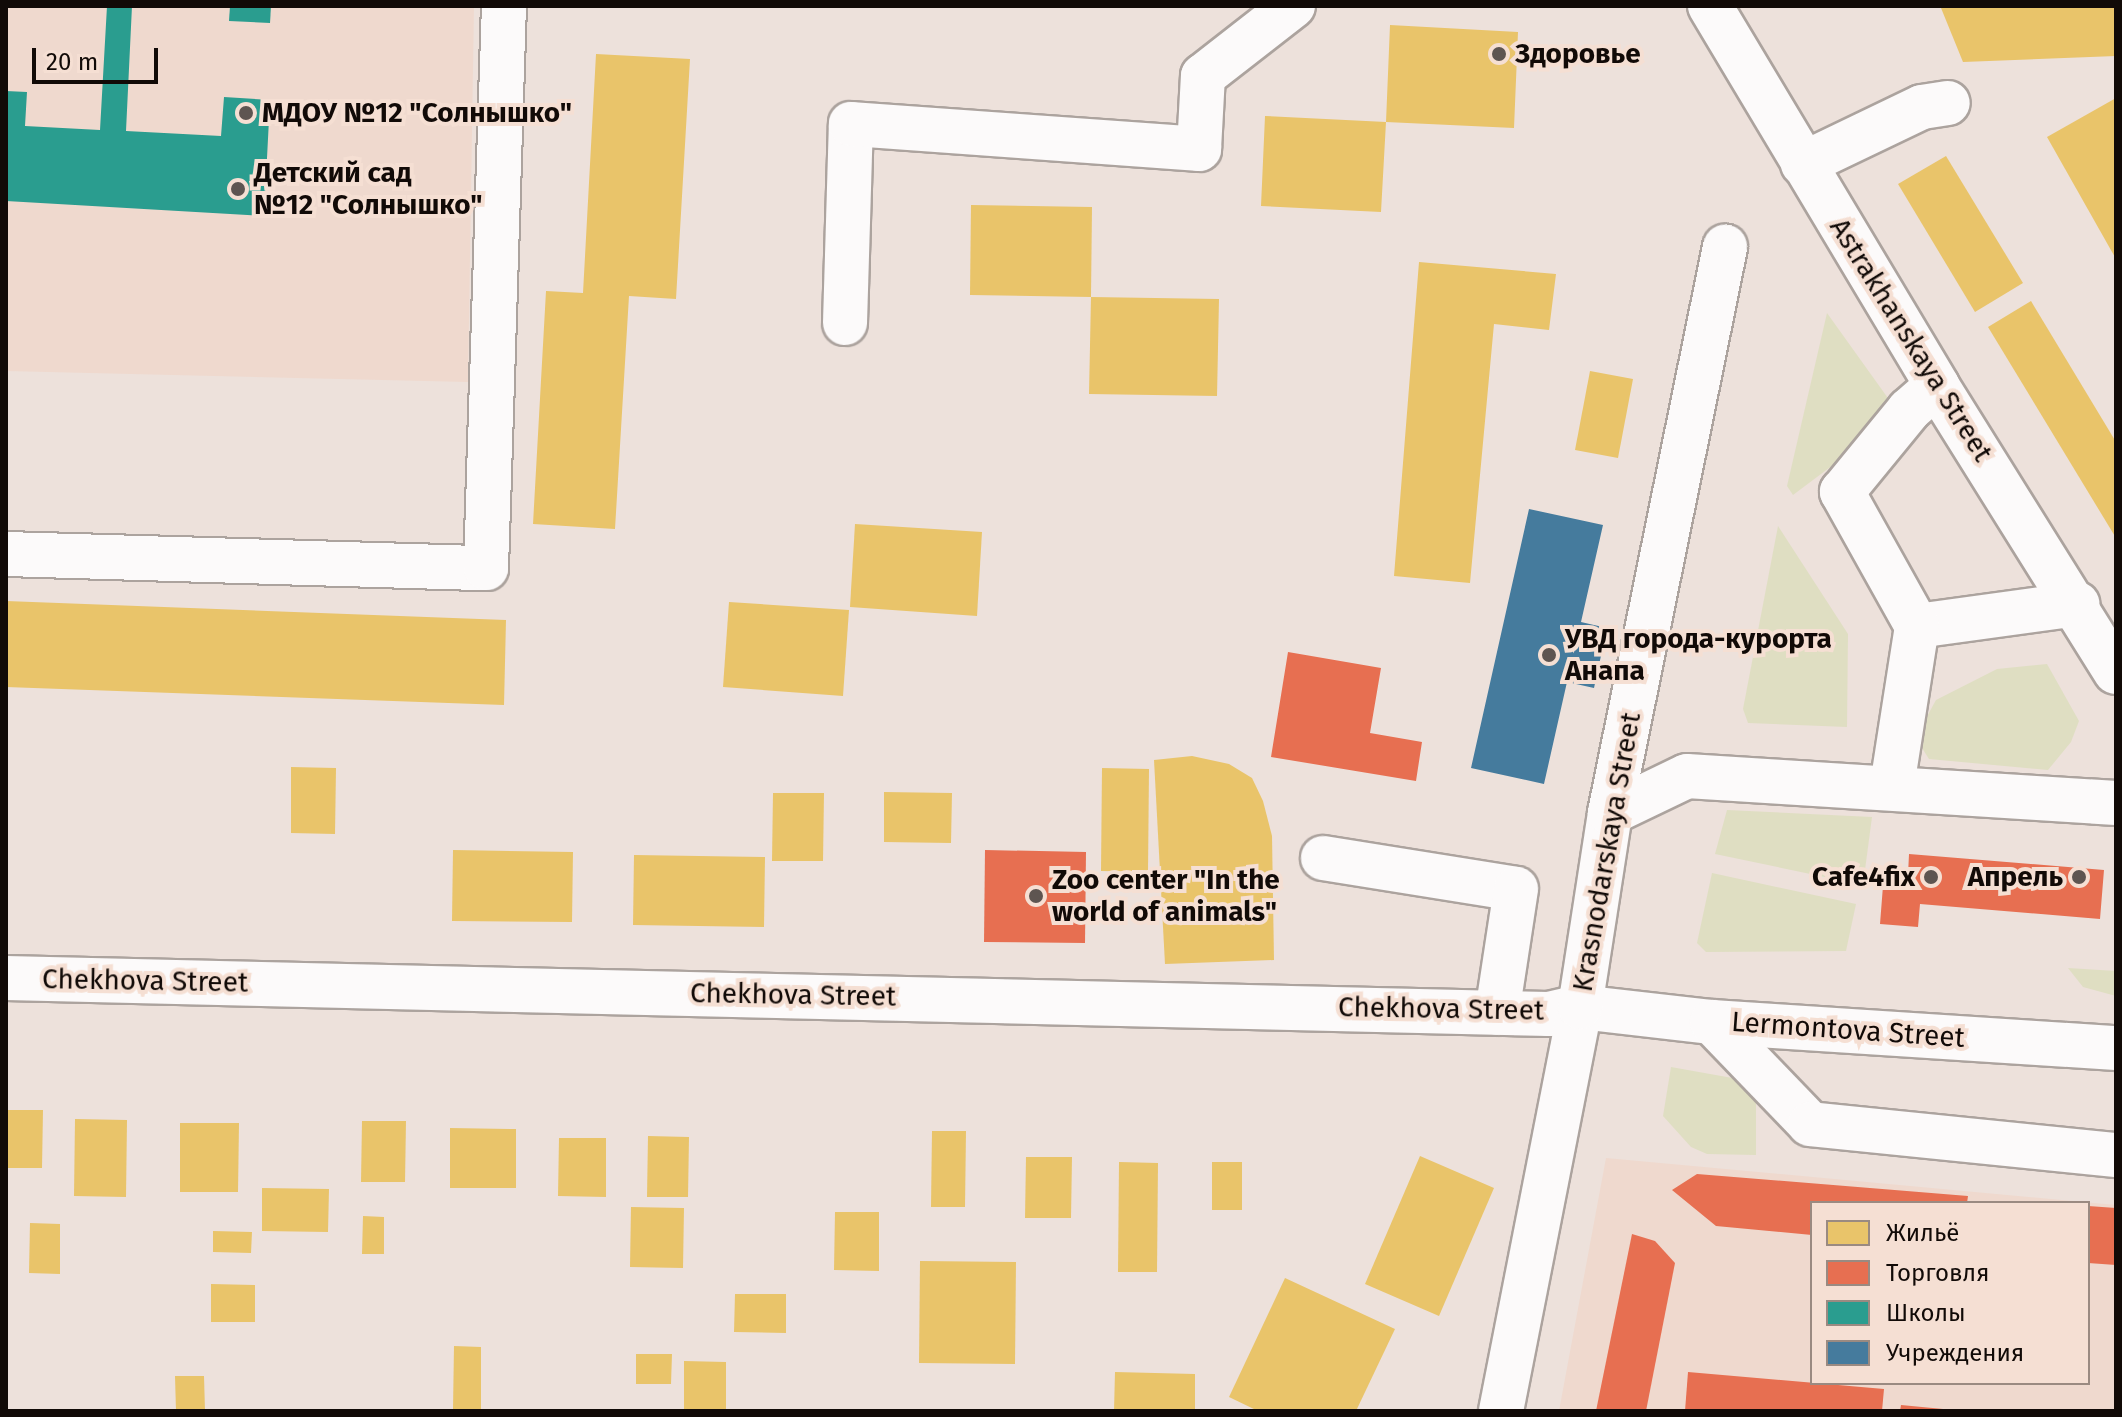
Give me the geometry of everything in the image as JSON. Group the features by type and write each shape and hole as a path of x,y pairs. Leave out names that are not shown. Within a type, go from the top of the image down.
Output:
{"street":[{"path":"6,554 486,568 504,6"},
{"path":"845,323 851,124 1199,149 1203,76 1293,6"},
{"name":"Astrakhanskaya Street","path":"1715,7 1803,164 1937,386 2078,604 2116,672"},
{"path":"1803,164 1922,107 1948,103"},
{"name":"Krasnodarskaya Street","path":"1501,1411 1580,1007 1610,813 1725,247"},
{"path":"1892,786 1917,626 1842,492 1909,410 1937,386"},
{"path":"1917,626 2078,604"},
{"path":"1610,813 1687,776 1892,786 2116,803"},
{"path":"1323,858 1516,889 1497,1013"},
{"name":"Chekhova Street","path":"6,978 1549,1014 1580,1007"},
{"name":"Lermontova Street","path":"1580,1007 1712,1022 2116,1048"},
{"path":"1712,1022 1810,1124 2116,1155"}],"shaded area":[{"name":"Детский сад №12 \"Солнышко\"","path":"6,6 474,6 468,382 6,371"},
{"path":"1606,1158 2073,1201 1810,1201 1810,1385 2090,1385 2090,1203 2116,1205 2116,1411 1559,1411"}],"green space":[{"path":"1827,313 1890,401 1873,435 1793,495 1787,486"},
{"path":"1778,526 1848,634 1847,727 1748,723 1743,709"},
{"path":"2047,664 2079,721 2071,742 2048,770 1929,759 1922,748 1925,720 1936,700 1997,669"},
{"path":"1727,810 1872,817 1863,885 1715,854"},
{"path":"1712,873 1856,904 1846,951 1706,952 1697,943"},
{"path":"2068,968 2116,971 2116,996 2083,987"},
{"path":"1671,1067 1738,1079 1756,1100 1756,1155 1707,1154 1691,1147 1663,1116"}],"building: Жильё":[{"path":"2116,6 2116,56 1963,62 1941,8"},
{"path":"1390,25 1518,32 1514,128 1386,122"},
{"path":"596,54 690,59 676,299 629,296 615,529 533,524 546,291 583,293"},
{"path":"2116,98 2116,259 2047,137"},
{"path":"1265,116 1386,122 1381,212 1261,206"},
{"path":"1946,156 2023,283 1975,312 1898,184"},
{"path":"971,205 1092,207 1091,297 970,295"},
{"path":"1419,262 1556,274 1549,330 1494,324 1470,583 1394,576"},
{"path":"1091,297 1219,299 1217,396 1089,394"},
{"path":"2031,301 2116,442 2116,538 1988,327"},
{"path":"1590,371 1633,379 1618,458 1575,450"},
{"path":"855,524 982,532 977,616 850,607"},
{"path":"6,601 506,620 504,705 6,687"},
{"path":"729,602 849,610 843,696 723,687"},
{"path":"1192,756 1229,764 1252,778 1263,801 1272,836 1274,960 1165,964 1154,760"},
{"path":"291,767 336,768 335,834 291,833"},
{"path":"1102,768 1149,769 1148,872 1101,871"},
{"path":"884,792 952,793 951,843 884,842"},
{"path":"773,793 824,793 823,861 772,861"},
{"path":"453,850 573,852 572,922 452,921"},
{"path":"634,855 765,857 764,927 633,925"},
{"path":"6,1110 43,1110 42,1168 6,1168"},
{"path":"75,1119 127,1120 126,1197 74,1196"},
{"path":"362,1121 406,1121 405,1182 361,1182"},
{"path":"180,1123 239,1123 238,1192 180,1192"},
{"path":"450,1128 516,1129 516,1188 450,1188"},
{"path":"932,1131 966,1131 965,1207 931,1207"},
{"path":"648,1136 689,1137 688,1197 647,1197"},
{"path":"559,1138 606,1138 606,1197 558,1196"},
{"path":"1420,1156 1494,1188 1439,1316 1365,1284"},
{"path":"1026,1157 1072,1157 1071,1218 1025,1218"},
{"path":"1119,1162 1158,1163 1157,1272 1118,1272"},
{"path":"1212,1162 1242,1162 1242,1210 1212,1210"},
{"path":"262,1188 329,1189 328,1232 262,1231"},
{"path":"631,1207 684,1208 683,1268 630,1267"},
{"path":"835,1212 879,1212 879,1271 834,1270"},
{"path":"363,1216 384,1217 384,1254 362,1254"},
{"path":"30,1223 60,1224 60,1274 29,1273"},
{"path":"213,1231 252,1232 251,1253 213,1252"},
{"path":"920,1261 1016,1262 1015,1364 919,1363"},
{"path":"1285,1278 1395,1329 1356,1411 1258,1411 1229,1397"},
{"path":"211,1284 255,1285 255,1322 211,1322"},
{"path":"735,1294 786,1294 786,1333 734,1332"},
{"path":"454,1346 481,1347 481,1409 453,1409"},
{"path":"636,1354 672,1354 671,1384 636,1384"},
{"path":"684,1361 726,1362 726,1411 684,1411"},
{"path":"1115,1372 1195,1374 1195,1411 1114,1411"},
{"path":"175,1376 204,1376 205,1411 176,1411"}],"building: Торговля":[{"path":"1288,652 1381,668 1370,733 1422,742 1416,781 1271,757"},
{"path":"985,850 1086,852 1085,943 984,942"},
{"path":"1909,854 2104,870 2100,919 1920,904 1918,927 1880,924 1884,873 1908,875"},
{"path":"1697,1174 1968,1196 1967,1201 1810,1201 1810,1235 1716,1226 1672,1190"},
{"path":"2090,1206 2116,1208 2116,1265 2090,1263"},
{"path":"1632,1234 1655,1241 1675,1263 1646,1411 1596,1411"},
{"path":"1688,1372 1810,1383 1810,1385 1884,1389 1882,1411 1685,1411"},
{"path":"1901,1405 1943,1409 1943,1411 1900,1411"}],"building: Школы":[{"name":"МДОУ №12 \"Солнышко\"","path":"107,6 132,6 126,131 221,136 224,97 270,100 264,216 6,201 6,91 27,92 25,126 100,130"},
{"name":"МДОУ №12 \"Солнышко\"","path":"230,6 271,6 270,23 229,21"}],"building: Учреждения":[{"name":"УВД города-курорта Анапа","path":"1529,509 1603,525 1581,622 1607,628 1594,688 1567,682 1544,784 1471,768"}],"place":[{"name":"Здоровье","path":"1499,54"},
{"name":"МДОУ №12 \"Солнышко\"","path":"246,113"},
{"name":"Детский сад №12 \"Солнышко\"","path":"238,189"},
{"name":"УВД города-курорта Анапа","path":"1549,655"},
{"name":"Cafe4fix","path":"1931,877"},
{"name":"Апрель","path":"2079,877"},
{"name":"Zoo center \"In the world of animals\"","path":"1036,896"}]}
